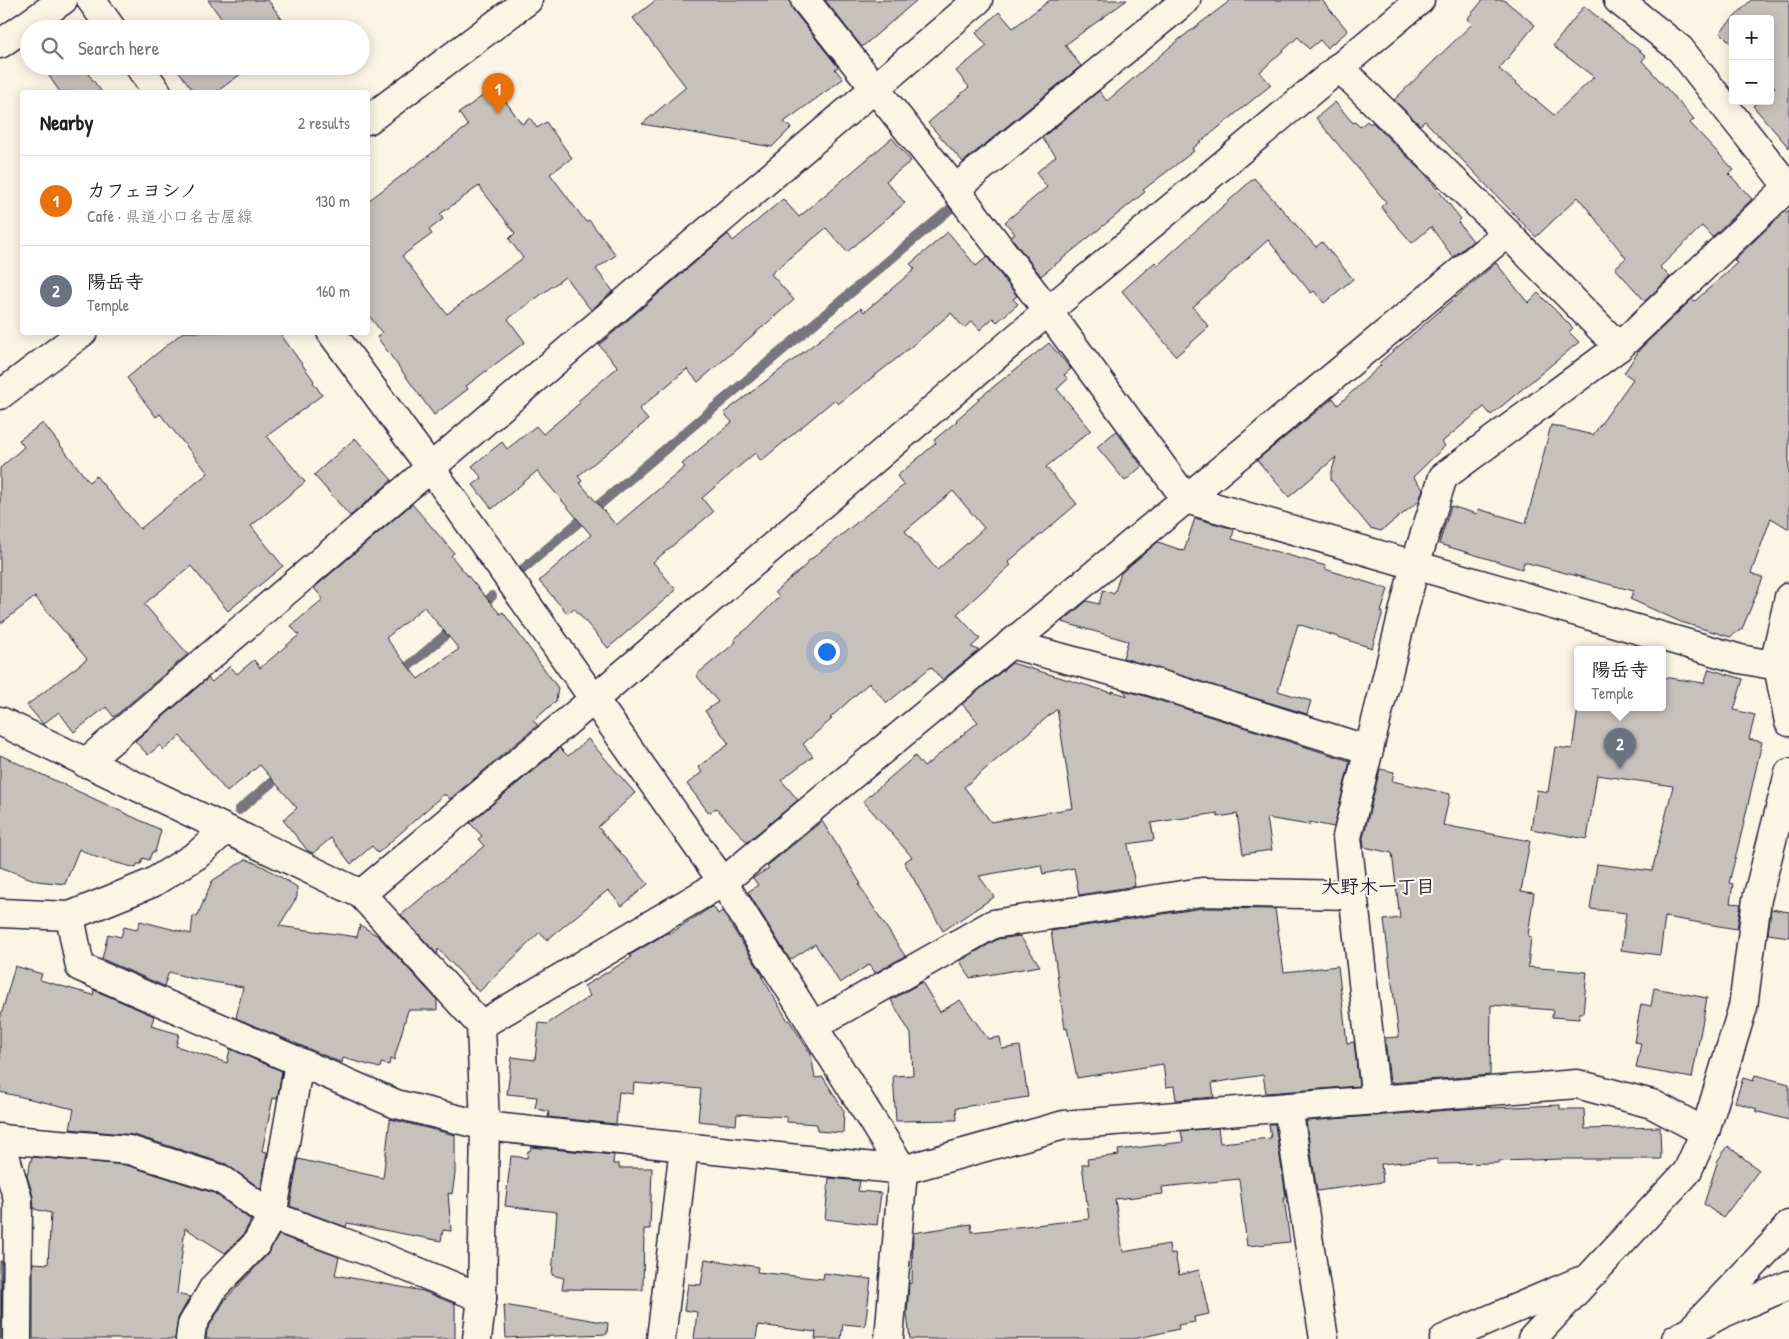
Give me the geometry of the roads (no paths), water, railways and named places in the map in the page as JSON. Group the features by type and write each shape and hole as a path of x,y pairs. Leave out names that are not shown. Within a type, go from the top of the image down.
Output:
{"street":[{"path":"34,20 63,0"},
{"path":"91,0 105,20"},
{"path":"370,118 528,0"},
{"path":"805,0 1048,310 1186,499 1740,659 1784,667"},
{"path":"85,763 978,0"},
{"path":"955,189 1186,0"},
{"path":"361,894 594,700 1048,310 1420,0"},
{"path":"1376,1101 1346,837 1415,565 1443,478 1618,347 1789,188 1680,49 1618,0"},
{"path":"0,44 20,30"},
{"path":"1339,67 1507,233 1618,347"},
{"path":"145,75 156,90"},
{"path":"481,1025 723,882 1507,233"},
{"path":"0,394 79,335"},
{"path":"333,335 430,467 723,882 903,1170 889,1339"},
{"path":"1789,597 1776,656 1784,667 1789,722"},
{"path":"1010,644 1149,681 1368,750"},
{"path":"0,721 361,894 481,1025 484,1126 482,1298 477,1339"},
{"path":"1532,1339 1687,1172 1705,1132 1743,1008 1757,899 1789,774"},
{"path":"0,913 70,916 152,883 197,855 225,830"},
{"path":"813,1026 993,924 1202,892 1353,895"},
{"path":"70,916 80,967 396,1104 484,1126 903,1170 1064,1125 1577,1084 1652,1104 1705,1132"},
{"path":"190,1339 192,1325 214,1287 256,1244 272,1216 299,1063"},
{"path":"1288,1107 1324,1339"},
{"path":"17,1339 18,1200 0,1138 129,1150 221,1179 272,1216 375,1254 482,1298"},
{"path":"661,1339 684,1147"},
{"path":"1682,1336 1776,1241 1789,1225"},
{"path":"1444,1339 1588,1277"},
{"path":"1682,1336 1722,1314 1789,1285"}],"waterway":[{"path":"523,569 950,209"},
{"path":"478,607 492,596"},
{"path":"398,675 456,626"},
{"path":"239,810 284,772"}],"place":[{"name":"カフェヨシノ","path":"498,114"},
{"name":"陽岳寺","path":"1620,769"}],"district":[{"name":"大野木一丁目","path":"1378,886"}]}
